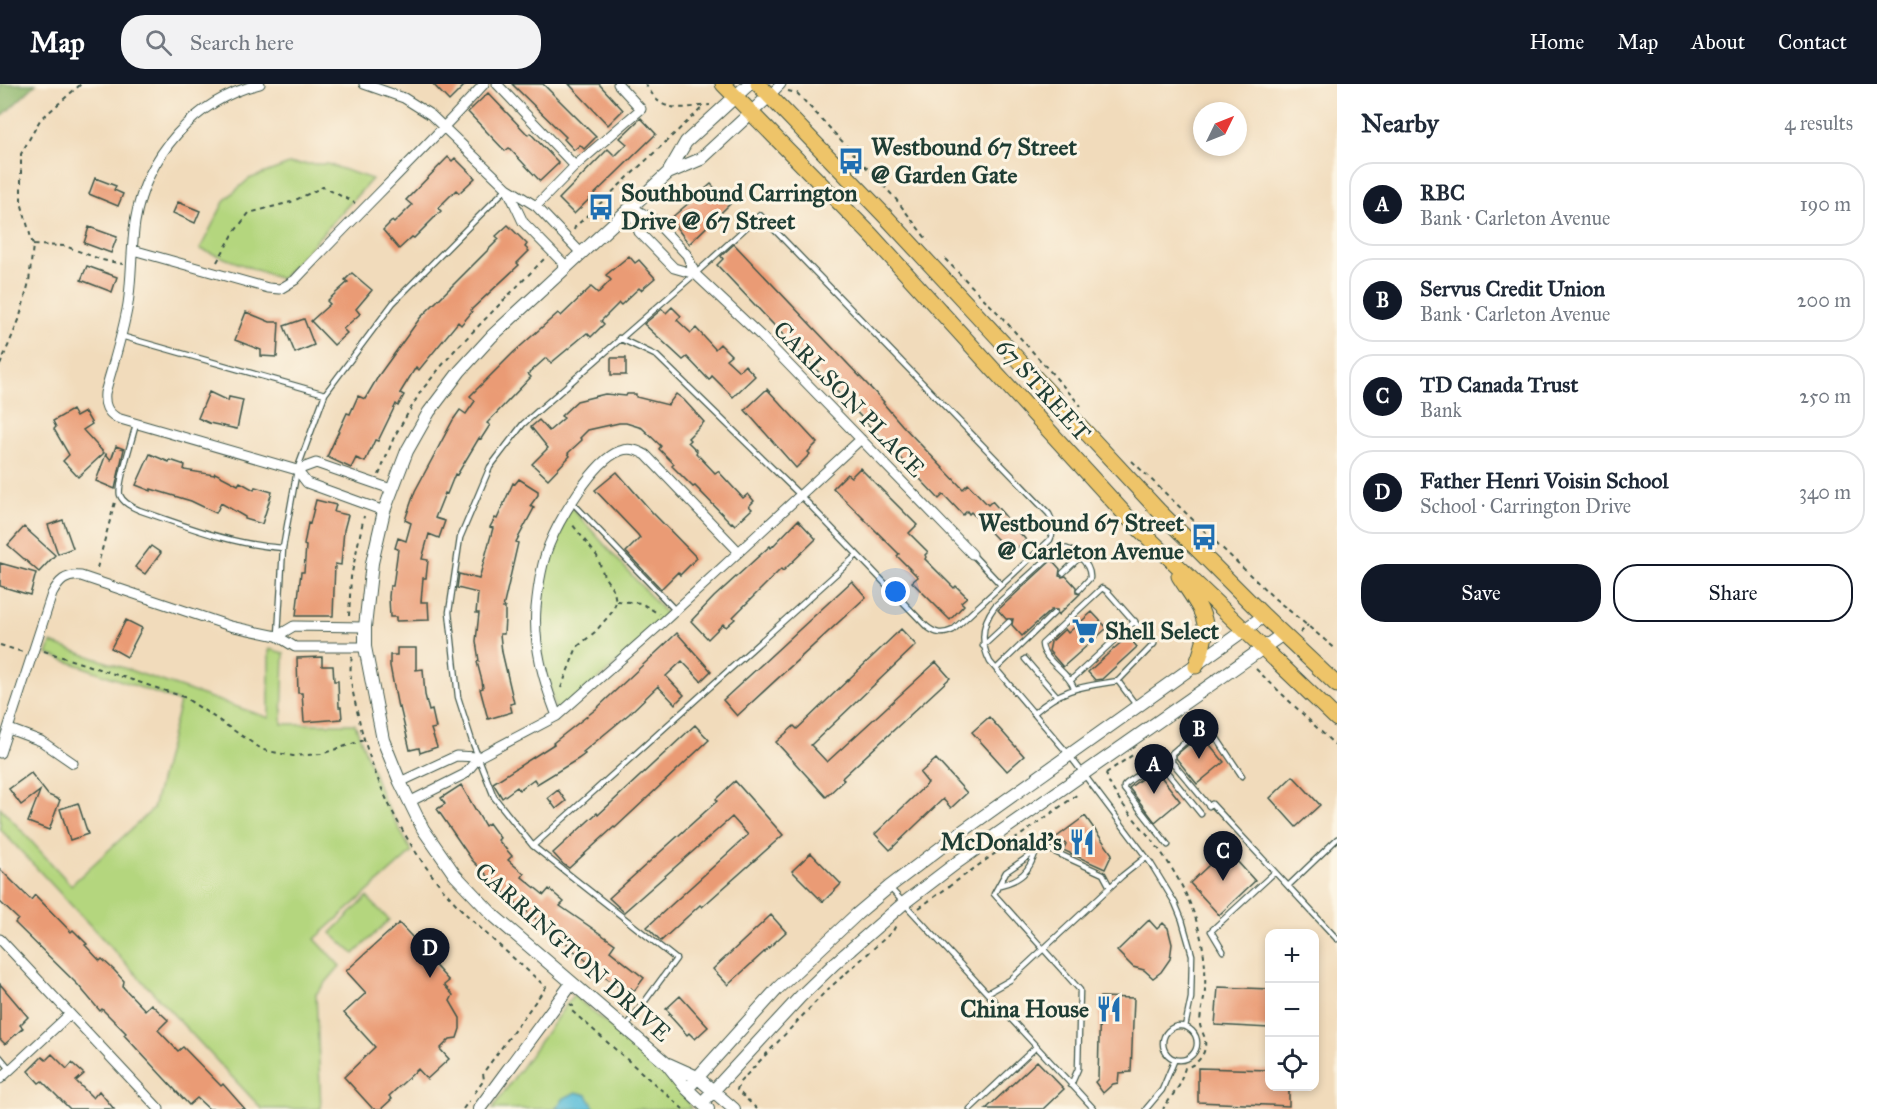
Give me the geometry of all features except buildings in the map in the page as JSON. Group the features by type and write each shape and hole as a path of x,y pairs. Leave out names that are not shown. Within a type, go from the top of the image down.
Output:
{"main road":[{"name":"67 STREET","path":"723,84 871,235 1133,523 1245,630 1261,655 1337,719"},
{"name":"67 STREET","path":"758,84 888,219 1159,511 1264,616 1290,635 1337,685"},
{"path":"1168,558 1204,616 1207,633 1196,666"}],"street":[{"path":"260,84 234,92 216,101 185,124 160,155 145,182 135,224 128,304 104,402 112,415 123,421 297,470 316,463 392,489"},
{"path":"364,84 404,98 424,110 445,127 507,188 536,206 581,253"},
{"path":"133,250 268,288 284,287 295,280 484,84"},
{"path":"497,84 575,166"},
{"path":"536,206 575,166 641,109 618,84"},
{"name":"CARRINGTON DRIVE","path":"705,1106 687,1089 667,1064 513,933 455,875 423,829 383,740 365,647 365,627 372,563 384,511 392,489 416,434 460,371 492,336 668,173 686,142 749,84"},
{"path":"769,96 781,84"},
{"name":"CARRINGTON DRIVE","path":"668,173 701,159 769,96"},
{"path":"507,188 523,222 567,267"},
{"name":"CARLSON PLACE","path":"631,207 639,232 674,268 695,274"},
{"name":"CARLSON PLACE","path":"631,207 653,219 687,255 695,274 760,336 972,554"},
{"path":"409,802 465,774 479,757 557,716 676,611 861,439"},
{"path":"557,716 543,677 537,640 536,610 543,563 548,546 572,502 598,468 613,454 627,449 641,451 739,552"},
{"path":"297,470 307,483 384,511"},
{"path":"0,753 52,594 56,586 67,576 81,576 230,626 278,636 295,647 365,647"},
{"path":"687,1089 807,960 889,887 960,833 1264,616"},
{"path":"278,636 294,626 365,627"},
{"path":"705,1106 713,1090 800,997 834,963 904,903 959,861 1290,635"},
{"path":"9,729 41,741 73,763"},
{"path":"400,782 456,756 479,757"},
{"path":"0,939 159,1109"},
{"path":"479,1109 572,983"},
{"path":"0,1079 70,1014"},
{"name":"CARRINGTON DRIVE","path":"667,1064 697,1077 734,1109"}],"lane":[{"path":"278,636 283,548 297,470 325,394 393,303 507,188"},
{"path":"619,338 657,356 801,496 933,632 941,634 953,630 1050,540 1055,527 1053,520 760,215 695,274 619,338 523,423 490,467 460,538 449,612 458,697 494,797 533,846 676,959 626,1028"},
{"path":"121,336 325,394"},
{"path":"136,424 120,486 120,494 126,503 139,510 220,538 246,544 283,548"},
{"path":"572,502 676,611"},
{"path":"1079,590 1090,578 1090,573 1068,548 1058,549 987,616 983,629 983,646 990,662 1070,756 1146,857 1175,903 1192,955 1192,983 1185,1027"},
{"path":"972,554 1001,585"},
{"path":"533,846 856,555"},
{"path":"1063,573 1079,558"},
{"path":"1034,713 1056,695 1074,688 1118,681 1154,644 1105,590 1099,590 1042,644 1044,652 1074,688"},
{"path":"996,669 1054,613"},
{"path":"1070,681 1135,621"},
{"path":"983,646 1009,622"},
{"path":"1025,659 1056,695"},
{"path":"1118,681 1138,707"},
{"path":"1242,776 1212,731 1205,727 1172,753 1172,762 1210,805 1337,939"},
{"path":"1168,845 1124,789 1127,783 1158,761 1201,814"},
{"path":"1288,886 1337,839"},
{"path":"1071,1085 1078,1069 1080,990 994,894 1006,872 1036,851 1046,848 1103,874 1107,877 1110,887"},
{"path":"1000,885 1011,882 1030,868 1036,851"},
{"path":"987,993 1010,980 1110,887 1146,857"},
{"path":"1223,951 1211,931 1275,872"},
{"path":"889,887 1094,1109"},
{"path":"1185,1027 1194,1034 1197,1046 1195,1052 1187,1059 1175,1059 1164,1049 1164,1038 1171,1029 1185,1027"},
{"path":"970,1109 1036,1047"},
{"path":"0,1057 11,1069"},
{"path":"1146,1109 1162,1090 1175,1059"}],"path":[{"path":"0,365 20,320 29,282 33,245 21,202 21,154 40,120 81,84"},
{"path":"645,84 658,100 667,106 709,105"},
{"path":"794,93 797,93 895,198 932,246"},
{"path":"574,232 574,227 704,106"},
{"path":"211,272 235,231 249,213 291,202 323,187 363,207"},
{"path":"33,245 65,246 102,260 132,266"},
{"path":"941,255 999,314 1082,407"},
{"path":"1128,457 1274,598 1337,650"},
{"path":"97,568 114,505 120,494"},
{"path":"352,619 349,615 352,568 364,515 368,513"},
{"path":"561,688 577,647 607,618 615,607 616,601 614,591 604,576 597,556 564,515"},
{"path":"616,601 641,603 666,620"},
{"path":"1290,635 1308,625"},
{"path":"0,645 23,652"},
{"path":"45,651 184,697 263,750 293,756 321,754 364,740"},
{"path":"353,655 351,659 353,686 364,740 378,779 396,818 420,858 458,906 546,987 551,987"},
{"path":"1261,655 1255,670 1337,747"},
{"path":"1106,773 1111,788 1157,846 1181,885 1194,911 1203,945 1205,986 1199,1025 1206,1040 1205,1046 1198,1060 1185,1068 1179,1086 1163,1109"},
{"path":"927,902 1078,793"},
{"path":"396,818 402,815"},
{"path":"757,1109 735,1091 739,1083 826,991 893,932 897,923"},
{"path":"463,1109 484,1080 483,1073 546,987"},
{"path":"573,1006 572,1011 683,1109"}],"green space":[{"path":"0,84 36,84 0,118"},
{"path":"289,164 327,164 372,179 281,279 200,249 225,200 249,179"},
{"path":"570,506 669,617 557,716 537,640 541,571"},
{"path":"51,643 269,718 269,649 284,653 282,724 355,724 384,801 412,852 315,939 340,966 316,994 321,1109 262,1109 0,829 0,807 71,885 153,809 180,702 47,654"},
{"path":"367,897 389,920 354,954 331,933"},
{"path":"573,995 680,1085 691,1109 492,1109"}],"water":[{"path":"576,1092 587,1095 595,1109 555,1109 564,1098"}],"place":[{"name":"Westbound 67 Street @ Garden Gate","path":"851,161"},
{"name":"Southbound Carrington Drive @ 67 Street","path":"601,207"},
{"name":"Westbound 67 Street @ Carleton Avenue","path":"1204,537"},
{"name":"Shell Select","path":"1085,631"},
{"name":"Servus Credit Union","path":"1199,759"},
{"name":"RBC","path":"1154,794"},
{"name":"McDonald's","path":"1082,842"},
{"name":"TD Canada Trust","path":"1223,881"},
{"name":"Father Henri Voisin School","path":"430,978"},
{"name":"China House","path":"1109,1009"}]}
